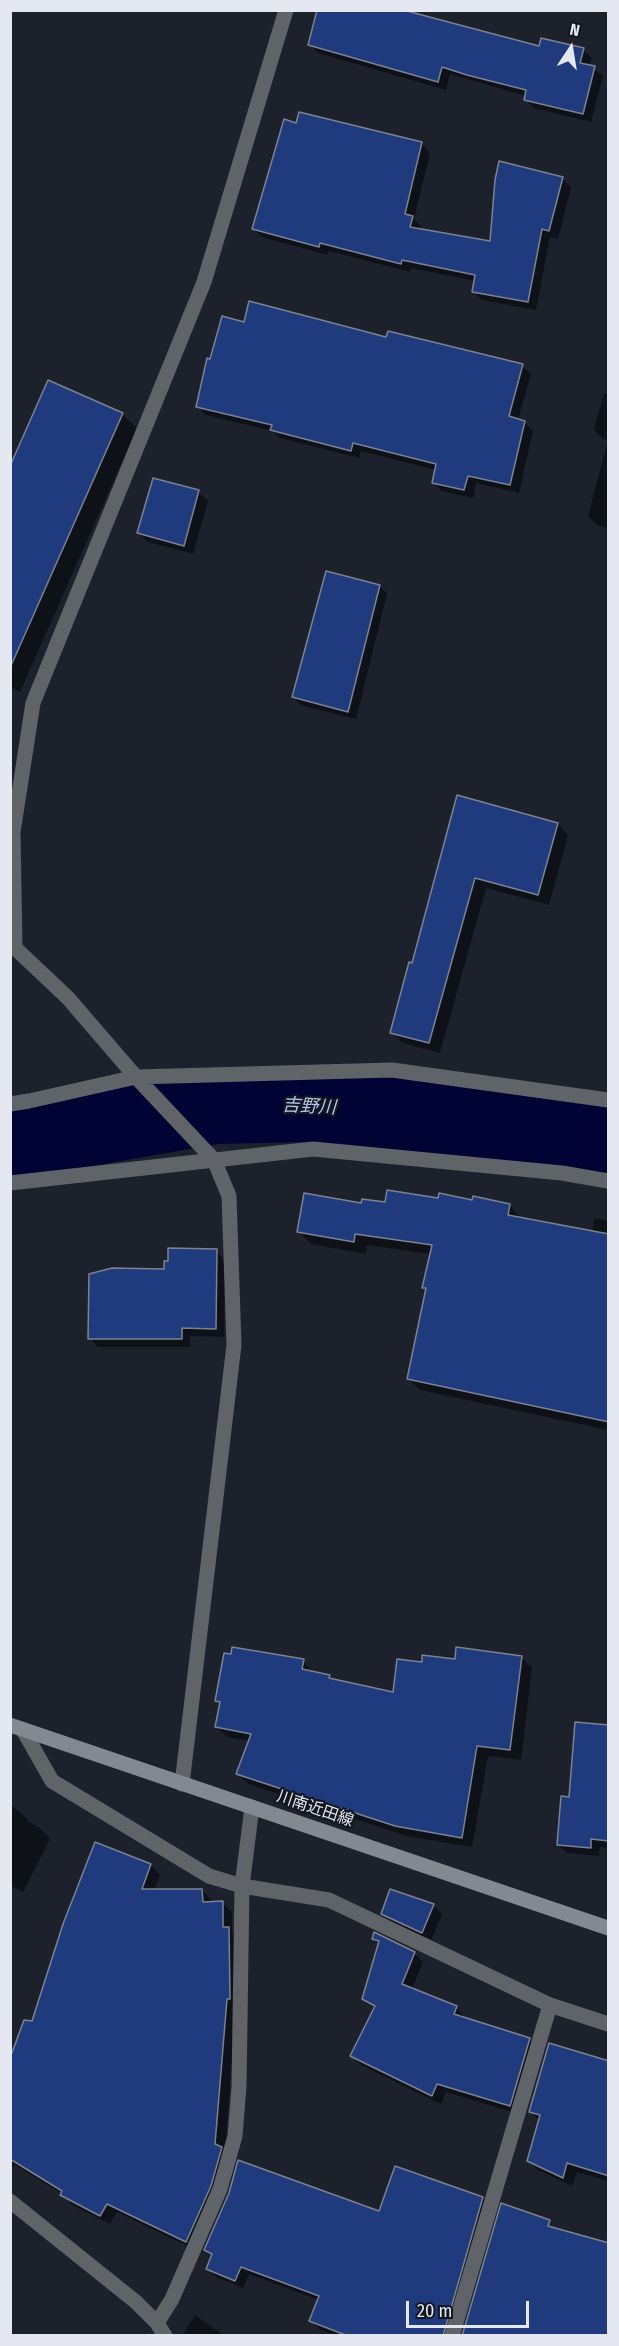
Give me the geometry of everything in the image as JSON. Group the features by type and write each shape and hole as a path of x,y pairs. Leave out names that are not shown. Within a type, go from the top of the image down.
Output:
{"main road":[{"name":"川南近田線","path":"17,1727 609,1928"}],"street":[{"path":"182,1784 234,1345 229,1196 214,1160 136,1077 68,998 15,948 13,832 33,703 204,282 286,10"},
{"path":"10,1104 136,1077 392,1070 609,1100"},
{"path":"10,1184 313,1149 562,1173 609,1181"},
{"path":"17,1727 52,1781 209,1876 242,1886 329,1900 550,2005 609,2024"},
{"path":"10,2201 136,2302 161,2329 220,2189 235,2136 239,2087 242,1886 252,1807"},
{"path":"452,2336 550,2005"}],"building":[{"path":"317,10 403,10 539,46 541,38 584,48 580,63 595,66 583,114 524,100 526,90 442,67 438,82 308,45"},
{"path":"299,112 422,142 405,214 413,216 410,227 490,241 495,180 499,161 563,177 549,231 542,229 528,302 472,292 475,275 402,260 401,264 320,243 319,247 252,229 284,119 296,123"},
{"path":"249,301 386,337 388,331 523,364 509,416 525,421 510,485 468,476 464,490 432,483 436,464 353,443 351,451 270,430 272,425 196,407 207,358 210,359 222,316 244,322"},
{"path":"48,380 123,413 10,668 10,466"},
{"path":"153,478 199,490 184,546 137,533"},
{"path":"326,571 380,585 348,712 292,697"},
{"path":"457,795 558,823 538,895 475,878 429,1043 390,1033 409,962 412,963"},
{"path":"387,1190 438,1198 439,1193 472,1200 473,1196 510,1204 508,1215 609,1234 609,1422 407,1379 426,1288 422,1288 432,1245 355,1234 354,1242 297,1232 304,1193 361,1203 362,1199 385,1202"},
{"path":"168,1248 217,1249 216,1329 182,1328 182,1339 88,1339 89,1274 112,1268 164,1269 164,1261 168,1261"},
{"path":"232,1647 304,1659 302,1669 330,1675 329,1678 393,1692 397,1659 422,1662 422,1655 455,1659 456,1647 522,1656 510,1750 477,1746 462,1838 395,1826 236,1774 251,1734 215,1727 220,1702 215,1701 224,1653 231,1654"},
{"path":"575,1722 609,1725 609,1841 591,1839 591,1848 557,1845 561,1796 569,1797"},
{"path":"95,1842 151,1864 142,1889 202,1889 203,1902 223,1901 223,1927 229,1927 230,1999 227,1999 215,2144 222,2147 211,2186 186,2242 107,2204 100,2216 60,2195 62,2191 10,2159 10,2058 24,2020 32,2021 63,1924"},
{"path":"390,1889 434,1904 422,1933 381,1914"},
{"path":"374,1932 415,1952 402,1984 457,2006 454,2014 530,2038 510,2106 437,2084 432,2096 350,2056 375,2006 362,1999 379,1941 372,1939"},
{"path":"549,2043 609,2061 609,2176 567,2163 563,2178 527,2161 540,2115 529,2112"},
{"path":"238,2160 379,2211 395,2166 483,2197 443,2336 348,2336 309,2321 319,2296 241,2267 235,2281 206,2269 212,2254 204,2250 229,2193"},
{"path":"501,2203 550,2220 548,2226 609,2243 609,2336 462,2336"}],"waterway":[{"name":"吉野川","path":"10,1143 214,1107 310,1105 518,1128 608,1142"}]}
